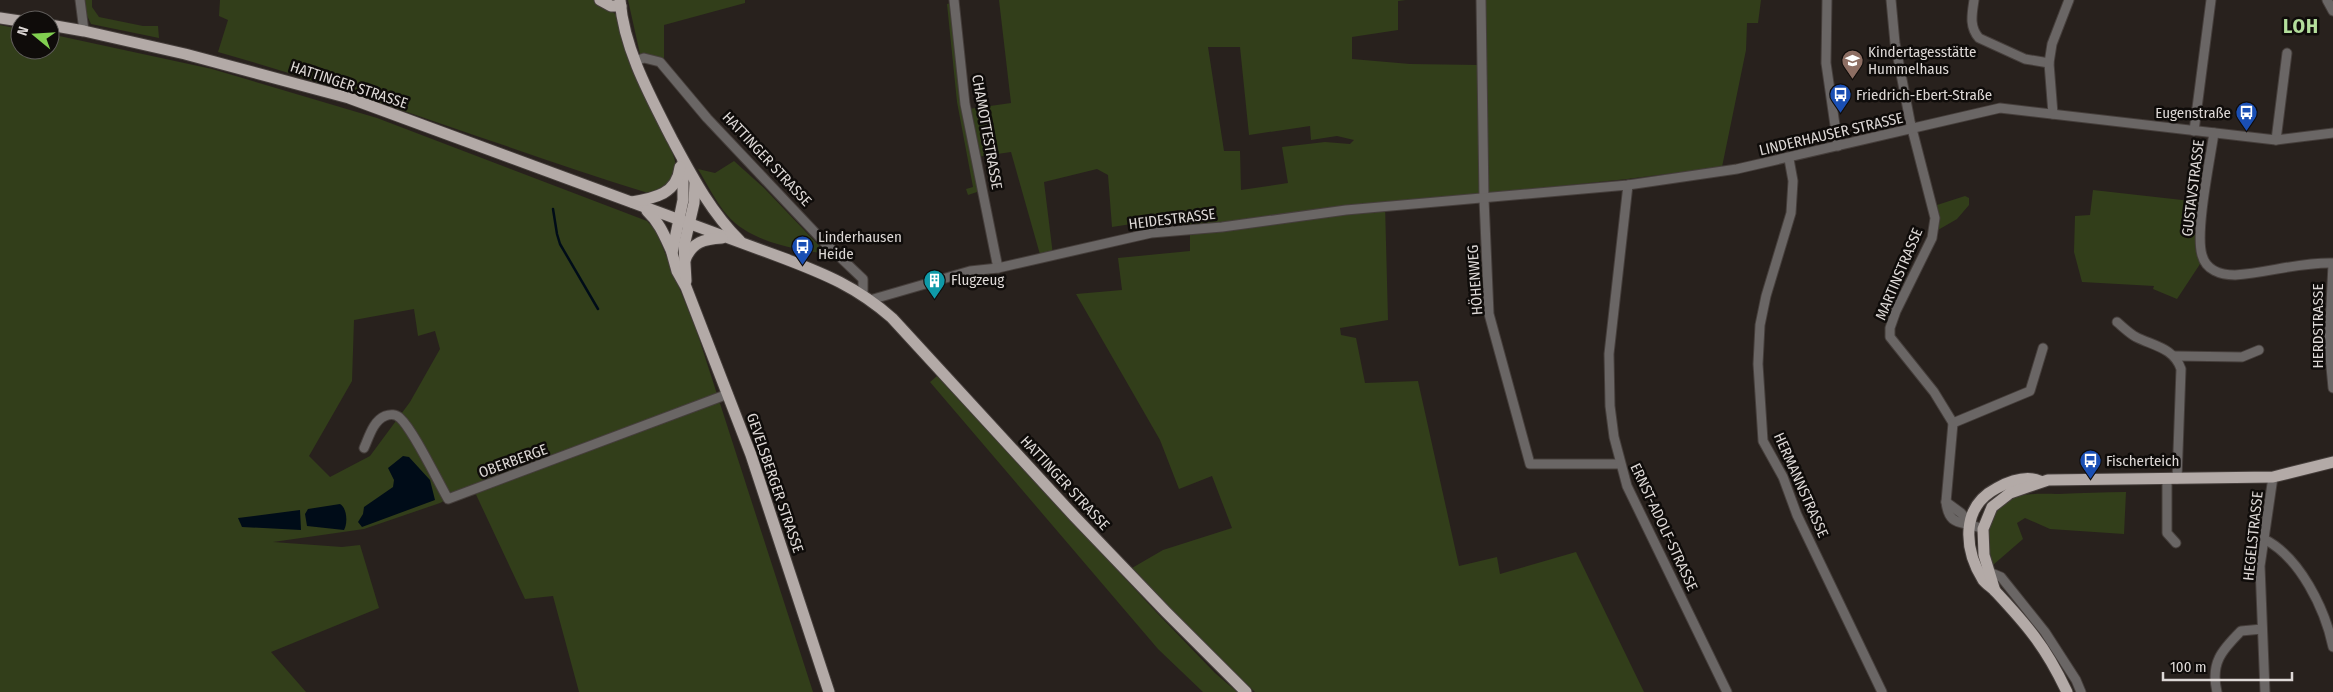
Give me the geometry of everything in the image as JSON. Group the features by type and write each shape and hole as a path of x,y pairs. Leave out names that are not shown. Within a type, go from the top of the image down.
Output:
{"main road":[{"path":"600,0 611,6 621,3"},
{"name":"GEVELSBERGER STRASSE","path":"621,3 635,61 651,100 695,182 723,225 743,244"},
{"name":"HATTINGER STRASSE","path":"60,27 84,31 185,54 349,98 811,269 867,297 892,318 1075,517 1246,692"},
{"path":"630,202 653,198 670,191 679,176 680,156"},
{"name":"GEVELSBERGER STRASSE","path":"680,156 684,187 684,264 686,287"},
{"name":"GEVELSBERGER STRASSE","path":"695,182 694,204 672,253 677,271 686,287 751,455 828,692"},
{"path":"642,207 656,219 672,253"},
{"path":"684,264 688,252 695,244 703,240 727,238"},
{"path":"2067,692 2034,637 1996,591 1984,582 1971,554 1968,522 1979,503 1995,488 2020,479 2033,478 2041,481 2273,477 2333,462"},
{"path":"1996,591 1984,555 1983,528 1992,508 2000,499 2041,481"}],"street":[{"path":"80,0 84,31"},
{"name":"CHAMOTTESTRASSE","path":"954,0 965,104 998,268"},
{"name":"HÖHENWEG","path":"1481,0 1484,199 1489,314 1530,464 1620,464"},
{"path":"1827,0 1826,63 1838,146"},
{"name":"MARTINSTRASSE","path":"1891,0 1895,42 1913,129 1935,218 1932,238 1896,311 1890,328 1890,337 1934,392 1953,423"},
{"path":"1974,0 1972,22 1974,32 1979,38 2025,59 2049,63"},
{"path":"2053,114 2049,63 2052,44 2069,0"},
{"path":"2194,131 2211,0"},
{"path":"2327,0 2333,11"},
{"path":"2276,140 2287,53"},
{"name":"HATTINGER STRASSE","path":"635,61 644,58 660,62 707,118 824,242 863,279 867,297"},
{"name":"LINDERHAUSER STRASSE","path":"1484,199 1628,185 1737,169 1789,159 2000,108 2276,140 2333,133"},
{"name":"GUSTAVSTRASSE","path":"2214,134 2200,235 2201,254 2209,267 2216,272 2236,275 2310,262 2333,264"},
{"name":"HERMANNSTRASSE","path":"1789,159 1793,181 1791,213 1766,296 1760,325 1758,364 1763,441 1783,477 1797,515 1882,692"},
{"name":"ERNST-ADOLF-STRASSE","path":"1628,185 1609,354 1610,406 1620,464 1627,486 1727,692"},
{"name":"HEIDESTRASSE","path":"867,297 970,271 998,268 1151,233 1222,227 1346,210 1484,199"},
{"name":"HERDSTRASSE","path":"2333,264 2330,345 2333,388"},
{"path":"2117,322 2136,337 2169,351 2176,356 2181,368 2167,533 2176,543"},
{"path":"1983,528 1968,522 1953,520 1947,514 1946,502 1953,423 2030,391 2042,348"},
{"path":"2176,356 2242,357 2259,350"},
{"name":"OBERBERGE","path":"364,448 380,419 387,415 396,416 401,419 448,499 728,394"},
{"name":"HEGELSTRASSE","path":"2265,692 2260,566 2273,477"},
{"path":"2264,539 2277,546 2310,586 2329,627 2333,647"},
{"path":"1989,572 2002,577 2045,632 2076,680 2081,692"},
{"path":"2217,692 2215,668 2226,645 2241,631 2262,629"}],"green space":[{"path":"82,0 92,0 92,7 99,17 143,26 158,26 159,38 91,24 83,7"},
{"path":"220,0 594,0 617,15 622,41 631,67 672,150 676,171 674,178 657,193 648,193 326,85 218,52 228,20 219,16"},
{"path":"628,0 745,0 745,3 664,25 664,58 660,61 640,54"},
{"path":"999,0 1406,0 1398,1 1398,30 1352,37 1352,59 1410,64 1479,65 1479,0 1761,0 1758,23 1747,23 1746,50 1722,167 1627,179 1385,204 1388,320 1340,328 1341,335 1356,338 1365,383 1418,381 1459,566 1497,557 1500,574 1576,552 1644,692 1255,692 1203,643 1132,568 1163,550 1232,528 1212,476 1179,489 1160,440 1076,294 1122,290 1118,258 1190,251 1190,215 1112,227 1108,175 1097,169 1044,182 1053,255 1041,258 1011,152 977,157 969,109 1011,103","holes":["1208,47 1240,47 1249,135 1310,126 1311,140 1337,136 1354,140 1350,144 1325,142 1282,147 1288,183 1241,190 1240,151 1224,151"]},
{"path":"951,3 980,191 968,195 966,189 973,187 957,102 947,4"},
{"path":"0,25 10,27 10,60 60,60 60,36 212,69 377,118 647,221 656,231 696,329 813,692 579,692 553,596 525,599 472,486 440,503 364,529 273,542 342,547 360,545 379,608 271,652 306,692 0,692","holes":["414,309 418,336 435,331 440,349 410,402 370,456 330,477 309,456 352,381 354,320"]},
{"path":"734,161 764,188 827,254 787,247 760,238 748,232 727,215 715,199 698,169 715,173"},
{"path":"2093,190 2200,202 2195,247 2200,264 2177,299 2153,289 2154,286 2082,282 2074,252 2075,216 2090,215"},
{"path":"1965,196 1969,198 1969,205 1957,219 1938,230 1940,217 1937,205"},
{"path":"937,376 1158,614 1215,673 1237,692 1203,692 1158,649 930,382"},
{"path":"2126,492 2124,534 2050,529 2025,518 2017,523 2023,539 1993,565 1988,546 1988,528 1994,513 2009,500 2015,497 2034,494"}],"shaded area":[{"path":"403,456 409,457 430,480 435,500 362,527 358,522 363,514 364,507 393,487 394,480 388,468"},
{"path":"340,504 346,516 344,530 307,526 305,514 308,509"},
{"path":"300,510 301,530 242,527 238,518"}],"waterway":[{"path":"553,209 560,244 598,309"}],"place":[{"name":"Kindertagesstätte Hummelhaus","path":"1852,80"},
{"name":"Friedrich-Ebert-Straße","path":"1840,114"},
{"name":"Eugenstraße","path":"2247,132"},
{"name":"Linderhausen Heide","path":"802,265"},
{"name":"Flugzeug","path":"935,299"},
{"name":"Fischerteich","path":"2090,480"}],"district":[{"name":"LOH","path":"2301,26"}]}
